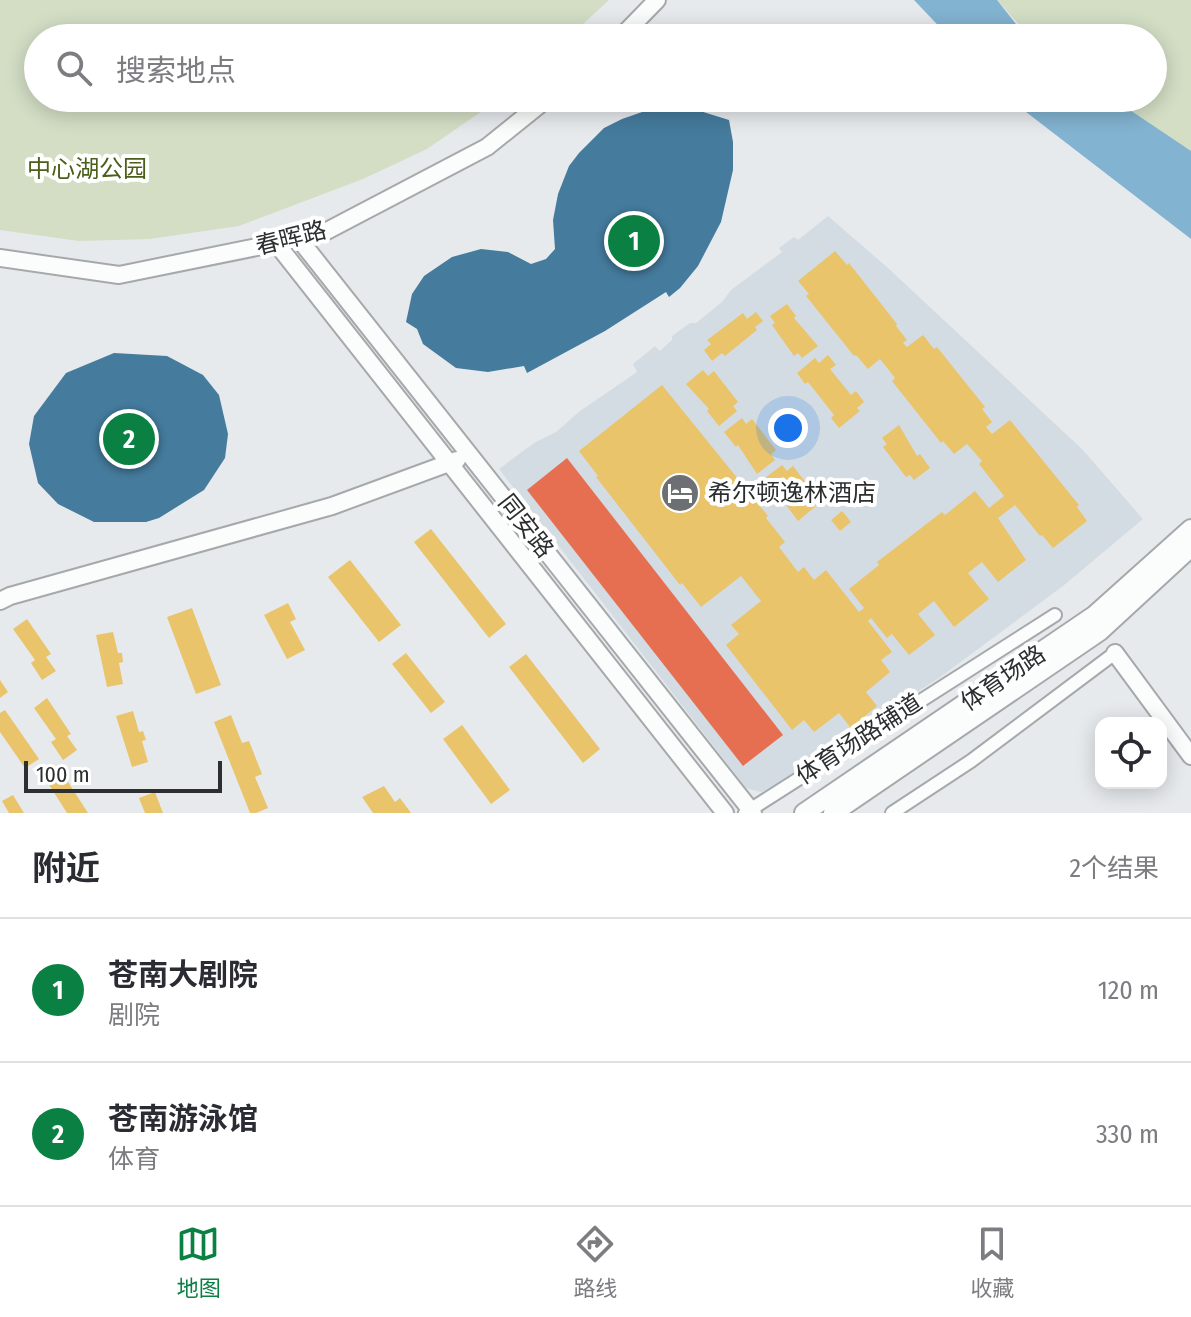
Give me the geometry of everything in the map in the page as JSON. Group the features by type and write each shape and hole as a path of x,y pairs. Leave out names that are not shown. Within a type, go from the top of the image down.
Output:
{"main road":[{"name":"体育场路","path":"804,813 1095,615 1191,529"},
{"name":"体育场路","path":"833,813 1100,631 1191,547"}],"street":[{"path":"634,24 657,0"},
{"name":"春晖路","path":"0,258 119,275 321,234 487,147 531,112"},
{"name":"同安路","path":"299,239 750,812"},
{"name":"同安路","path":"276,243 725,813"},
{"path":"0,601 162,552 332,506 450,464 469,453"},
{"name":"体育场路辅道","path":"750,812 1055,615"},
{"path":"892,813 971,761 1115,653 1191,756"}],"shaded area":[{"name":"希尔顿逸林酒店","path":"828,216 1082,449 1143,519 1063,586 939,678 813,758 768,791 760,792 746,788 499,469 534,443 556,432 580,411 637,372 633,364 655,346 660,351 672,340 672,336 690,323 696,323 722,302 731,290 782,252 779,248 794,237 798,240"}],"green space":[{"name":"中心湖公园","path":"0,0 609,0 583,24 24,24 24,112 481,112 427,149 363,179 239,226 150,239 79,241 0,230"},
{"path":"997,0 1191,0 1191,155 1123,112 1167,112 1167,24 1018,24"}],"water":[{"path":"914,0 997,0 1016,24 937,24"},
{"path":"1026,112 1133,112 1191,151 1191,239"}],"building: 住宅":[{"name":"希尔顿逸林酒店","path":"835,251 847,265 849,263 897,324 907,340 903,343 907,347 923,335 934,349 937,347 985,407 982,409 992,422 986,427 992,434 1010,420 1079,505 1077,507 1087,521 1053,548 1015,505 998,518 1026,560 998,582 982,562 968,573 989,599 954,627 934,601 918,614 935,635 909,655 892,634 887,638 871,618 868,621 892,652 881,660 890,672 866,692 877,706 851,728 839,713 814,732 804,720 792,730 726,645 739,634 731,625 761,601 741,576 701,607 682,583 680,585 579,451 662,385 768,516 766,518 785,542 779,547 798,572 804,567 814,580 826,570 859,612 864,608 849,589 879,565 877,562 975,491 989,508 1004,496 967,444 954,454 943,441 941,443 892,381 895,378 880,359 868,369 806,296 809,294 798,281"},
{"path":"787,304 796,316 794,318 818,346 802,358 798,353 794,356 772,325 775,323 770,316"},
{"path":"756,312 763,321 755,327 757,330 725,356 722,353 712,361 704,350 711,344 707,340 743,313 747,319"},
{"name":"希尔顿逸林酒店","path":"828,355 836,365 830,369 851,395 856,391 864,402 857,408 860,411 839,428 831,418 834,415 797,373 815,358 819,363"},
{"name":"希尔顿逸林酒店","path":"703,370 708,376 714,371 738,402 733,406 737,411 719,426 707,411 709,409 686,384"},
{"name":"希尔顿逸林酒店","path":"742,418 746,424 752,419 776,450 771,454 775,460 757,474 738,445 736,447 724,432"},
{"name":"希尔顿逸林酒店","path":"899,425 917,456 920,454 930,468 914,480 910,475 906,477 883,447 887,444 882,438"},
{"name":"希尔顿逸林酒店","path":"782,465 787,471 793,466 817,497 812,501 816,506 798,521 788,504 765,478"},
{"name":"希尔顿逸林酒店","path":"842,511 851,522 840,531 831,520"},
{"path":"431,529 506,624 489,638 414,542"},
{"path":"350,560 401,625 379,642 328,577"},
{"path":"288,603 296,619 290,622 305,650 287,659 264,615"},
{"path":"192,608 221,685 196,694 167,617"},
{"path":"27,619 51,654 46,657 56,671 42,680 31,663 35,660 13,629"},
{"path":"113,632 118,653 122,653 123,662 119,663 123,684 107,687 96,635"},
{"path":"406,653 445,702 431,713 392,664"},
{"path":"526,654 600,749 583,763 509,667"},
{"path":"0,680 8,692 0,698"},
{"path":"47,698 71,734 67,736 77,750 63,760 51,742 56,739 34,708"},
{"path":"5,710 39,759 25,768 0,732 0,713"},
{"path":"133,711 139,732 143,731 146,740 142,741 148,762 132,767 116,716"},
{"path":"231,715 242,743 249,741 262,774 255,777 268,808 256,813 250,813 214,722"},
{"path":"462,725 510,790 491,804 443,739"},
{"path":"63,774 88,813 67,813 48,783"},
{"path":"384,786 395,802 400,798 411,813 373,813 362,797"},
{"path":"155,792 163,813 145,813 139,798"},
{"path":"13,795 24,813 9,813 2,801"}],"building: 商业":[{"path":"567,458 783,735 743,766 527,490"}],"building: 公共":[{"path":"642,112 703,112 729,120 733,170 721,222 698,266 680,288 669,297 666,292 605,331 527,373 524,366 488,372 456,368 423,344 417,329 406,322 412,294 424,276 452,257 481,249 508,252 531,264 546,259 555,249 553,220 558,194 569,166 604,128"},
{"path":"114,353 167,356 203,375 219,395 228,434 225,458 204,490 159,518 146,522 94,522 58,504 38,483 29,444 34,416 66,373"}],"place":[{"name":"苍南大剧院","path":"634,241"},
{"name":"苍南游泳馆","path":"129,439"},
{"name":"希尔顿逸林酒店","path":"680,493"}]}
